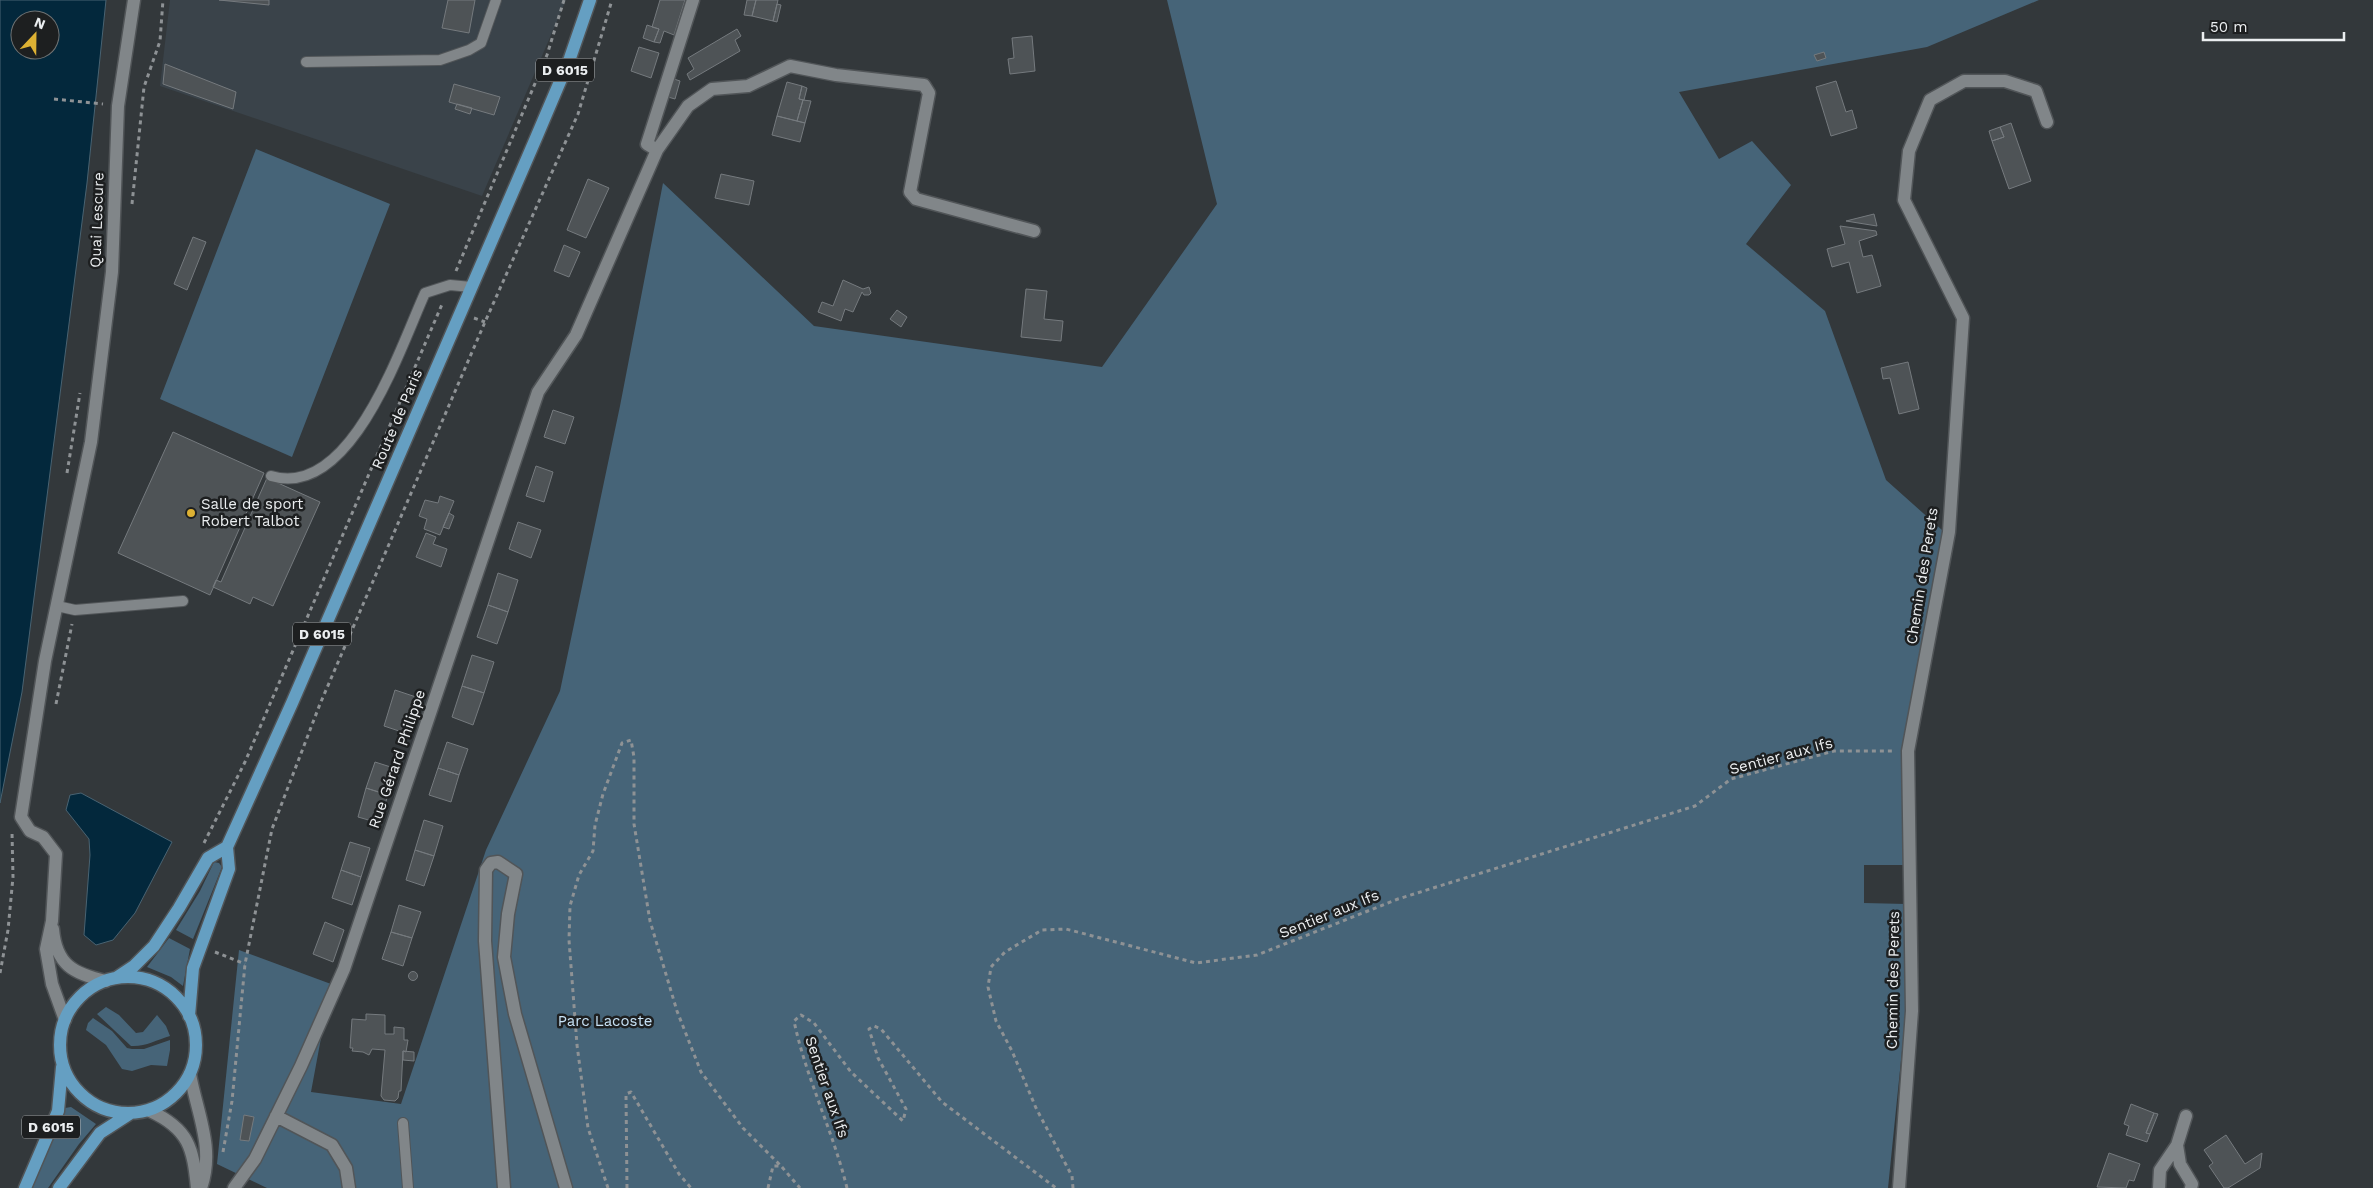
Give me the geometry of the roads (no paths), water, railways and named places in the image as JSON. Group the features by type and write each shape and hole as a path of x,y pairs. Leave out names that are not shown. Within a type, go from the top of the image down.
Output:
{"main road":[{"name":"Route de Paris","path":"189,1016 192,968 229,869 227,848 303,678 570,58 590,0"},
{"path":"111,980 132,978 148,980 166,989 181,1003 189,1016 196,1041 194,1062 190,1074 170,1099 150,1110 131,1113 110,1111 84,1098 69,1079 62,1062 60,1041 65,1020 77,1000 85,992 111,980 134,966 154,946 208,858 227,848"},
{"name":"D 6015","path":"25,1188 58,1111 62,1062"},
{"name":"D 6015","path":"59,1188 100,1133 131,1113"}],"street":[{"name":"Quai Lescure","path":"52,921 56,854 43,837 30,831 22,817 45,661 92,442 112,272 118,106 134,0"},
{"path":"657,150 648,144 692,0"},
{"name":"Rue Gérard Philippe","path":"234,1188 254,1159 276,1116 301,1066 344,969 538,392 576,335 657,150 688,106 712,89 748,86 790,66 836,75 924,85 929,93 910,192 916,199 1034,231"},
{"name":"Chemin des Perets","path":"1899,1188 1912,1011 1908,751 1949,532 1963,318 1904,200 1909,151 1930,100 1964,81 2005,81 2036,91 2047,122"},
{"path":"504,1188 485,940 486,870 491,863 498,862 516,874 508,914 504,957 514,1014 566,1188"},
{"path":"52,921 56,947 64,962 87,977 111,980"},
{"path":"52,921 46,949 47,965 65,1020"},
{"path":"190,1074 205,1132 207,1149 207,1167 199,1188"},
{"path":"150,1110 174,1125 188,1142 195,1162 199,1188"},
{"path":"276,1116 332,1145 346,1168 349,1188"},
{"path":"2159,1188 2160,1170 2176,1145 2186,1116"},
{"path":"2176,1145 2180,1164 2192,1184 2191,1188"}],"lane":[{"path":"306,62 440,60 469,50 481,43 496,0"},
{"path":"271,476 281,479 304,478 339,454 356,435 378,400 425,294 450,285 471,287"},
{"path":"57,606 75,610 183,601"},
{"path":"403,1123 408,1188"}],"place":[{"name":"Salle de sport Robert Talbot","path":"191,513"}],"park label":[{"name":"Parc Lacoste","path":"605,1021"}]}
